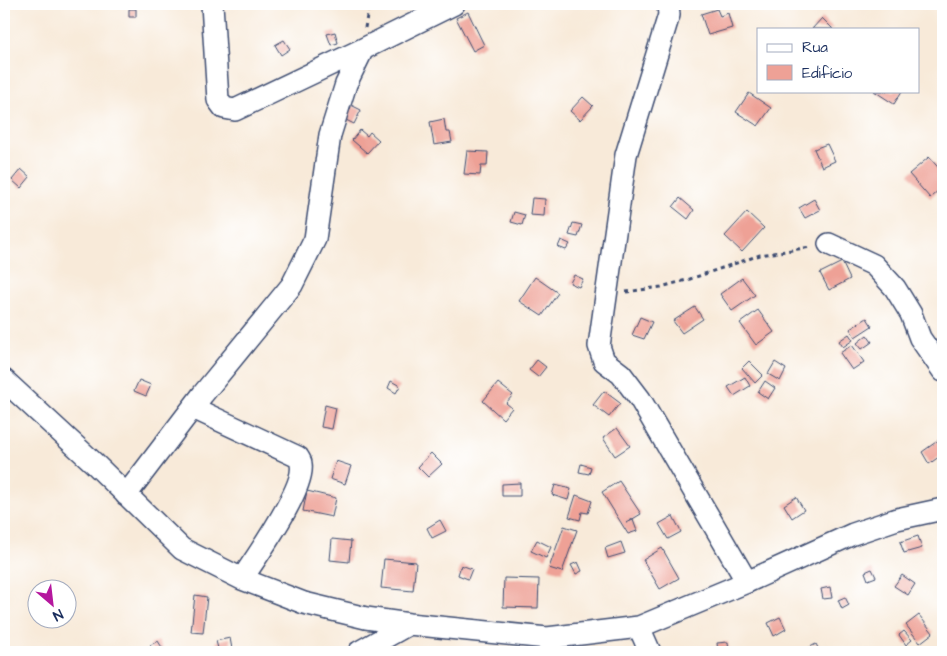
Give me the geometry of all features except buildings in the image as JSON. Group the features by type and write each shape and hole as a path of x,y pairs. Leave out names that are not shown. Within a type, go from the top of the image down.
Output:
{"street":[{"path":"212,4 218,100 224,108 235,110 454,4"},
{"path":"668,4 669,15 626,155 599,346 604,361 621,374 640,399 747,582"},
{"path":"126,496 193,408 292,285 315,239 330,135 346,84 362,49"},
{"path":"829,244 874,265 895,288 911,314 920,338 943,371"},
{"path":"4,380 80,450 182,549 242,579 304,603 366,618 409,624 547,638 562,645 639,627 747,582 853,534 897,519 943,509"},
{"path":"193,408 298,456 302,464 288,508 242,579"},
{"path":"359,652 409,624"},
{"path":"639,627 650,652"}],"path":[{"path":"607,294 661,286 710,273 760,255 829,244"}]}
